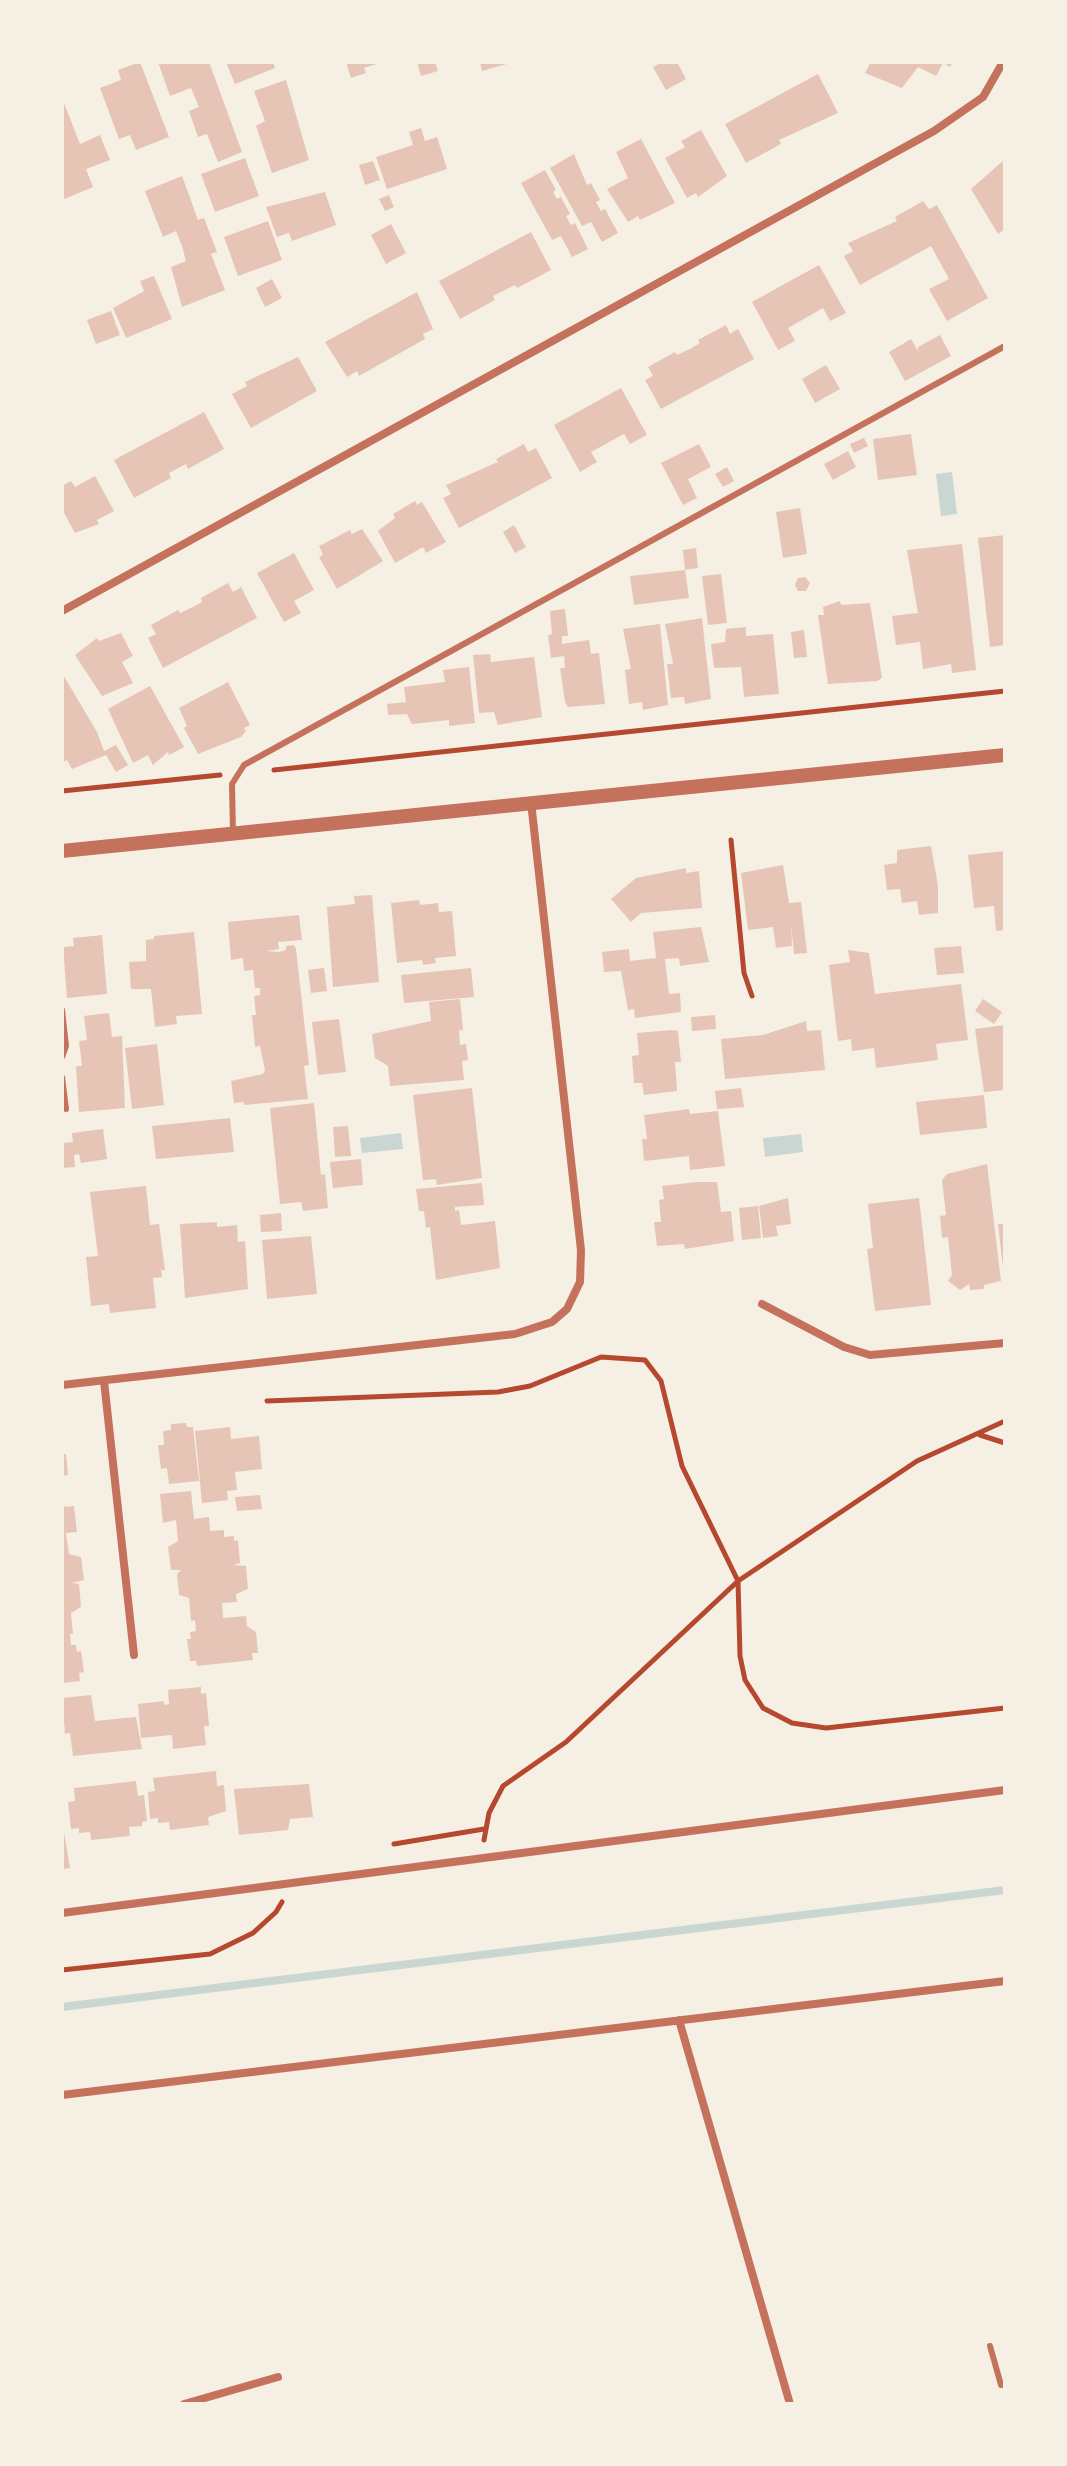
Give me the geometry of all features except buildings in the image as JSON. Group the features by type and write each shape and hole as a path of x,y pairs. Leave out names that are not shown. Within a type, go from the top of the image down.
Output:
{"street":[{"path":"62,611 934,131 983,97 996,80 1003,62"},
{"path":"62,851 1005,755"},
{"path":"62,1385 515,1334 552,1322 567,1309 580,1282 581,1250 531,802"},
{"path":"762,1304 844,1347 870,1355 1005,1343"},
{"path":"104,1381 134,1655"},
{"path":"62,1913 1005,1790"},
{"path":"62,2095 1005,1981"},
{"path":"679,2020 790,2404"},
{"path":"184,2404 278,2377"}],"lane":[{"path":"233,834 230,796 236,774 244,765 1005,346"},
{"path":"62,1010 66,1046 62,1057"},
{"path":"62,1077 66,1109"},
{"path":"990,2346 1001,2385 1005,2384"}],"path":[{"path":"62,791 1005,691"},
{"path":"731,840 744,973 752,996"},
{"path":"267,1401 498,1392 530,1386 601,1357 645,1360 661,1381 682,1466 738,1581 740,1656 745,1680 763,1708 792,1723 826,1728 1005,1708"},
{"path":"485,1857 484,1829 503,1786 566,1742 738,1581 917,1461 1005,1421"},
{"path":"979,1434 1005,1443"},
{"path":"394,1844 484,1829"},
{"path":"62,1970 195,1957 220,1951 253,1933 276,1912 285,1885"}],"shaded area":[{"path":"952,472 957,514 941,516 936,474"},
{"path":"401,1133 403,1149 362,1153 360,1138"},
{"path":"801,1134 803,1152 765,1157 763,1138"}],"waterway":[{"path":"62,2007 1005,1890"}]}
